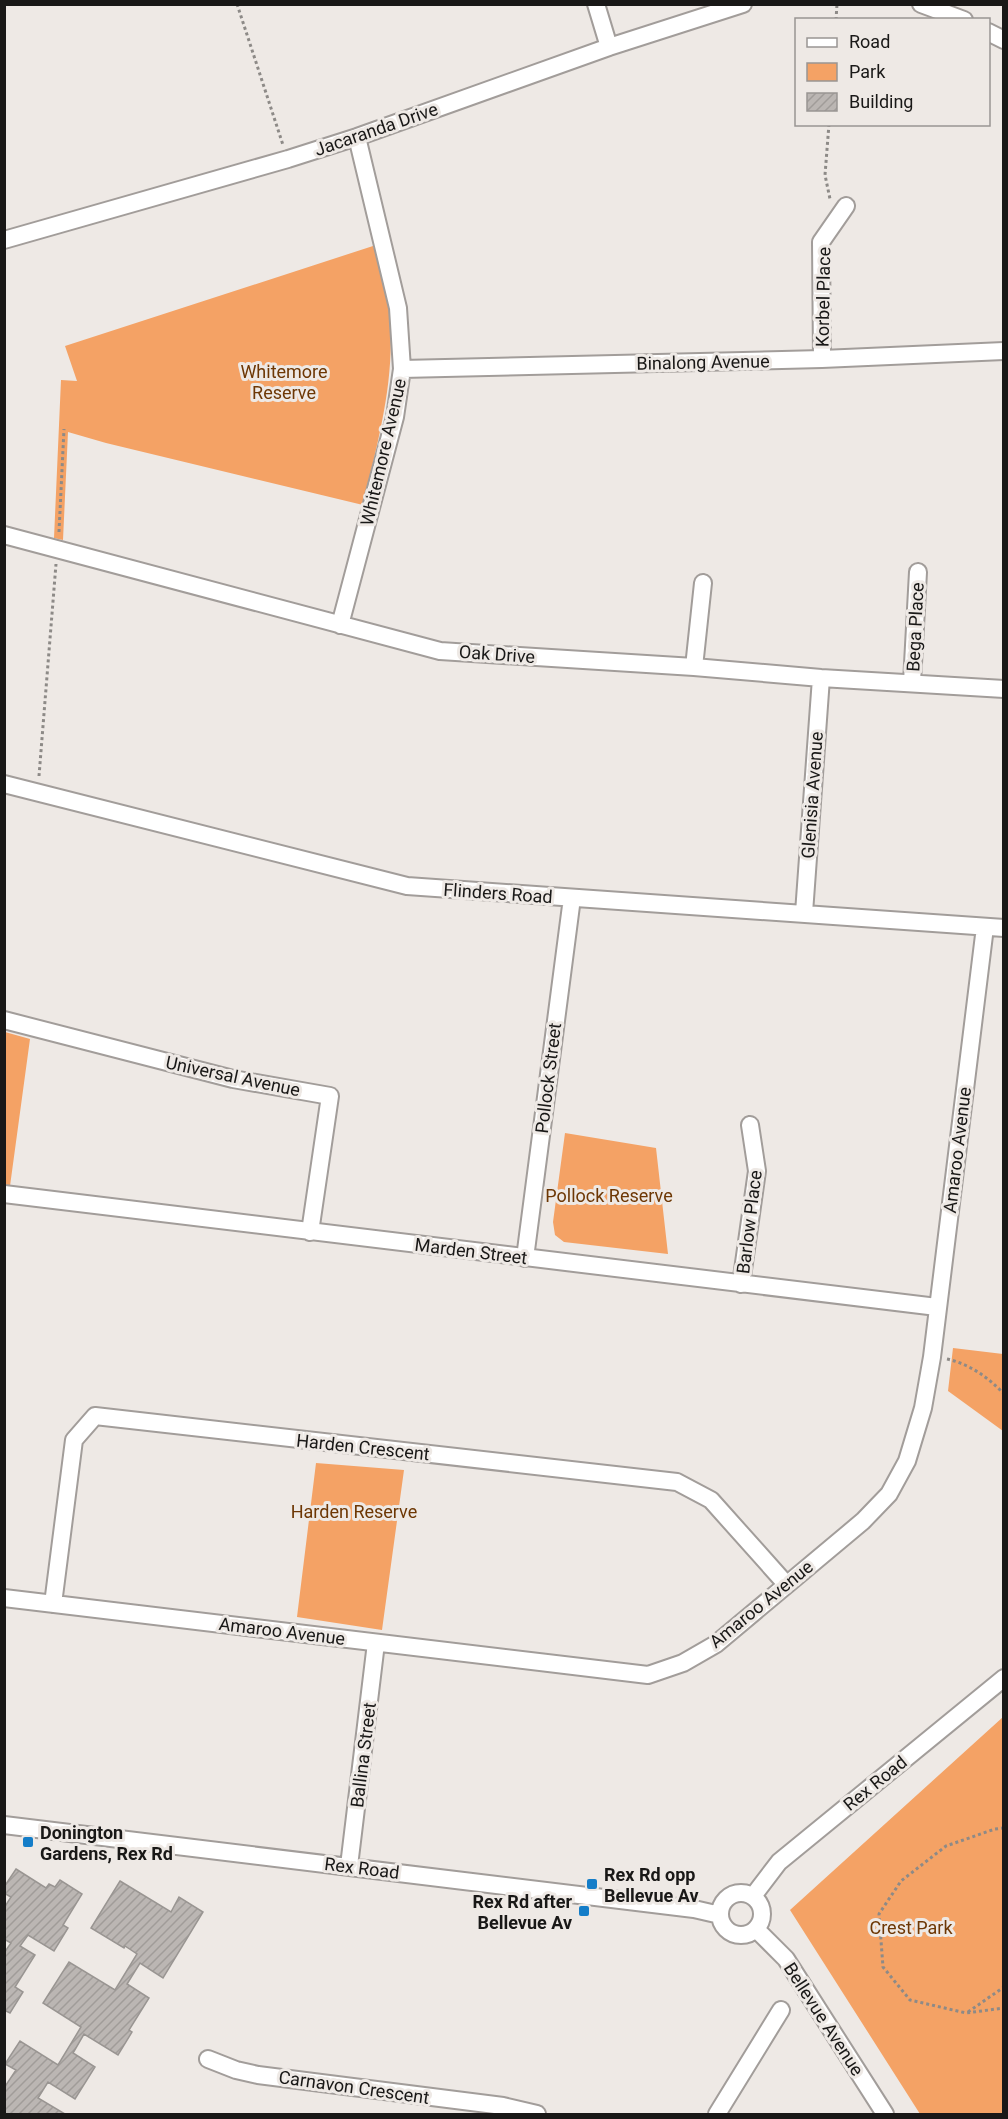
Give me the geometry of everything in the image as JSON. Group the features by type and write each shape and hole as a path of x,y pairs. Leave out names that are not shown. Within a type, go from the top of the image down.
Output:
{"street":[{"path":"596,4 609,47"},
{"name":"Jacaranda Drive","path":"4,240 357,137 609,47 743,4"},
{"path":"921,4 959,18"},
{"path":"990,33 1004,40"},
{"name":"Whitemore Avenue","path":"340,625 394,417 402,369 398,308 357,137"},
{"name":"Korbel Place","path":"822,359 821,242 842,211"},
{"name":"Binalong Avenue","path":"402,369 822,359 1004,351"},
{"name":"Oak Drive","path":"4,535 440,651 1004,689"},
{"name":"Bega Place","path":"912,682 918,572"},
{"path":"694,667 703,584"},
{"name":"Glenisia Avenue","path":"804,913 821,678"},
{"name":"Flinders Road","path":"4,783 406,886 1004,928"},
{"name":"Pollock Street","path":"525,1258 572,898"},
{"name":"Amaroo Avenue","path":"4,1598 648,1675 683,1663 716,1644 863,1521 889,1494 907,1461 923,1408 932,1357 985,927"},
{"name":"Universal Avenue","path":"4,1020 233,1079 330,1096 310,1232"},
{"name":"Barlow Place","path":"741,1284 757,1171 750,1125"},
{"name":"Marden Street","path":"4,1194 938,1307"},
{"name":"Harden Crescent","path":"53,1604 74,1440 95,1416 677,1482 711,1500 786,1584"},
{"name":"Ballina Street","path":"349,1866 376,1644"},
{"name":"Rex Road","path":"753,1896 779,1862 1004,1678"},
{"name":"Rex Road","path":"4,1825 694,1909 720,1915"},
{"path":"740,1892 758,1900 763,1912 756,1929 750,1933 737,1935 725,1928 720,1915 723,1902 740,1892"},
{"name":"Bellevue Avenue","path":"756,1929 786,1959 885,2115"},
{"path":"717,2115 781,2010"},
{"name":"Carnavon Crescent","path":"207,2059 236,2070 258,2075 444,2107 503,2106 537,2115"}],"path":[{"path":"237,4 288,159"},
{"path":"829,126 826,185 829,197 842,211"},
{"path":"58,538 64,429"},
{"path":"39,775 57,562"},
{"path":"942,1358 959,1362 975,1371 1004,1394"},
{"path":"1004,1828 946,1846 901,1881 879,1914 883,1967 910,2000 966,2013 1004,2008"},
{"path":"966,2013 1004,1987"}],"green space":[{"name":"Whitemore Reserve","path":"373,246 383,279 389,312 391,344 385,407 363,505 68,432 63,540 54,538 61,380 77,381 65,346"},
{"path":"5,1032 30,1039 10,1186 4,1185"},
{"name":"Pollock Reserve","path":"565,1133 656,1148 668,1254 564,1242 555,1235 553,1222"},
{"path":"953,1348 1003,1354 1003,1431 948,1391"},
{"name":"Harden Reserve","path":"316,1463 404,1470 382,1630 297,1617"},
{"name":"Crest Park","path":"1003,1717 1003,2114 920,2114 790,1910"}],"building":[{"path":"16,1869 46,1888 49,1884 55,1887 60,1880 82,1894 63,1925 68,1928 54,1951 28,1935 20,1946 35,1955 15,1987 23,1992 10,2013 4,2010 4,1953 11,1943 4,1939 4,1908 11,1897 4,1893 4,1887"},
{"path":"120,1881 171,1912 179,1897 203,1912 163,1978 140,1963 127,1984 149,1998 129,2030 132,2032 118,2055 84,2034 73,2053 95,2067 75,2099 48,2082 38,2098 65,2114 4,2114 4,2088 16,2070 5,2064 20,2041 58,2065 81,2027 43,2003 69,1962 115,1990 137,1954 91,1928"}],"place":[{"name":"Donington Gardens, Rex Rd","path":"28,1842"},
{"name":"Rex Rd opp Bellevue Av","path":"592,1884"},
{"name":"Rex Rd after Bellevue Av","path":"584,1911"}]}
